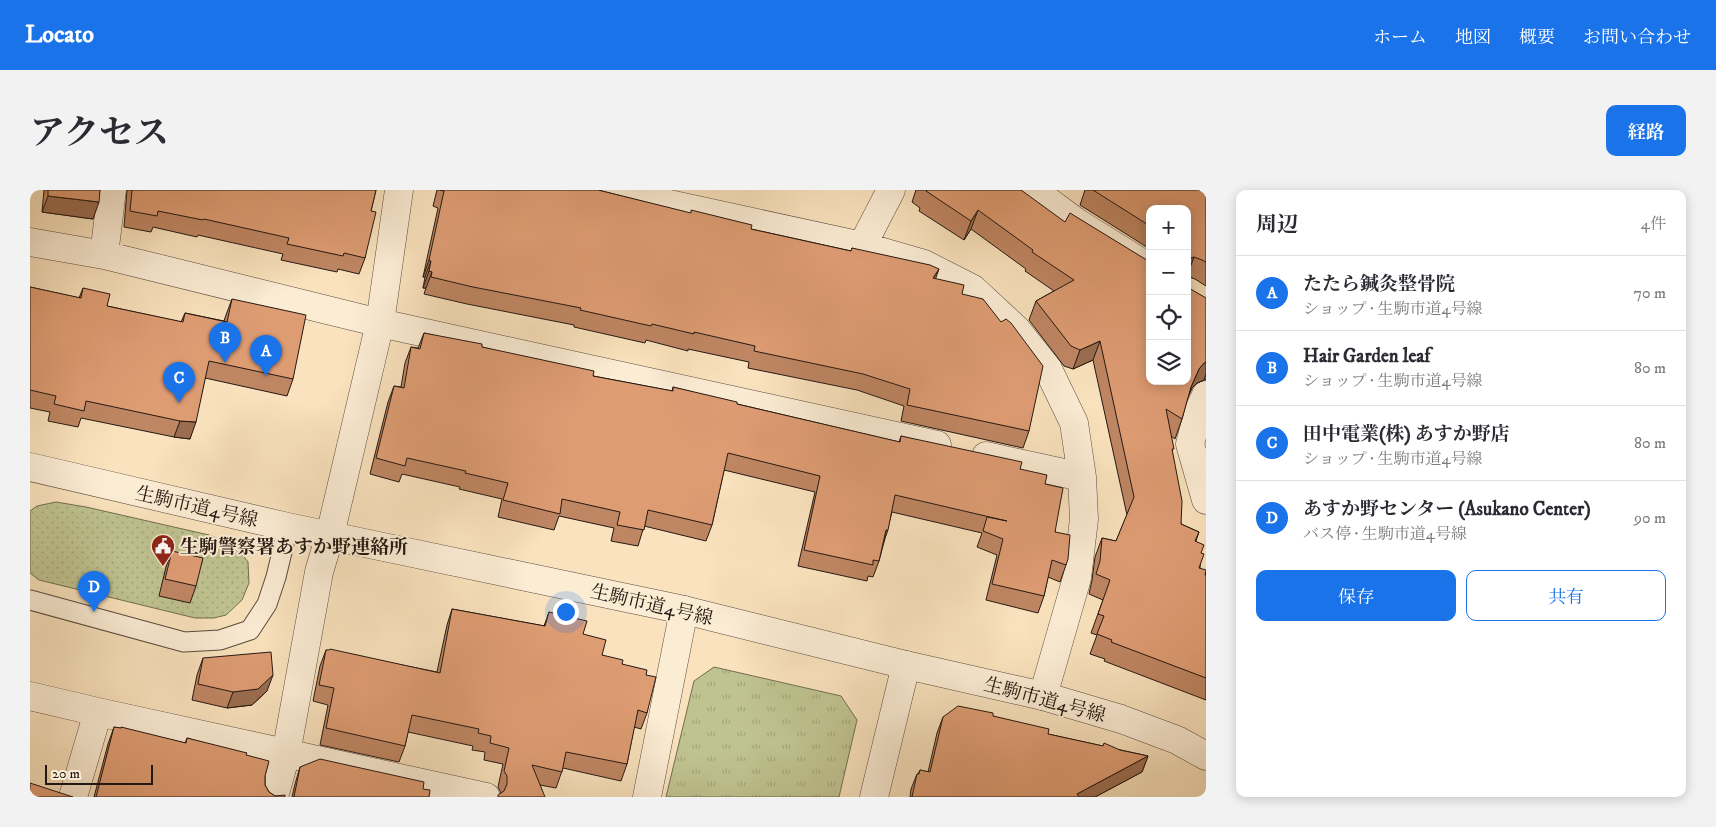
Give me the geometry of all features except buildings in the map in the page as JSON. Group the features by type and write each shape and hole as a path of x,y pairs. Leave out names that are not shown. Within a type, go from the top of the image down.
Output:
{"street":[{"path":"104,255 112,190"},
{"path":"274,797 286,754 319,572 330,535 380,323 398,190"},
{"path":"605,190 862,246 924,264 973,289 1016,329 1048,369 1074,423 1082,477 1084,519 1077,578 1043,696"},
{"path":"862,246 891,190"},
{"path":"1033,190 1076,222 1146,266"},
{"path":"30,242 104,255 380,323 1082,477"},
{"path":"1206,395 1199,410 1190,444 1206,500"},
{"name":"生駒市道4号線","path":"30,467 288,527 684,610 906,665 1043,696 1121,719 1177,740 1206,756"},
{"path":"647,797 684,610"},
{"path":"874,797 906,665"},
{"path":"30,696 469,795"},
{"path":"73,797 98,712"}],"lane":[{"path":"30,600 184,642 220,640 250,630 267,604 276,578 288,527"}],"green space":[{"path":"56,502 209,535 235,545 248,562 249,583 242,600 226,615 214,618 195,618 39,580 30,573 30,511 37,506"},
{"path":"714,667 841,696 857,720 839,797 666,797 694,681"}],"place":[{"name":"Hair Garden leaf","path":"225,363"},
{"name":"たたら鍼灸整骨院","path":"266,376"},
{"name":"田中電業(株) あすか野店","path":"179,403"},
{"name":"生駒警察署あすか野連絡所","path":"163,567"},
{"name":"あすか野センター (Asukano Center)","path":"94,612"}]}
